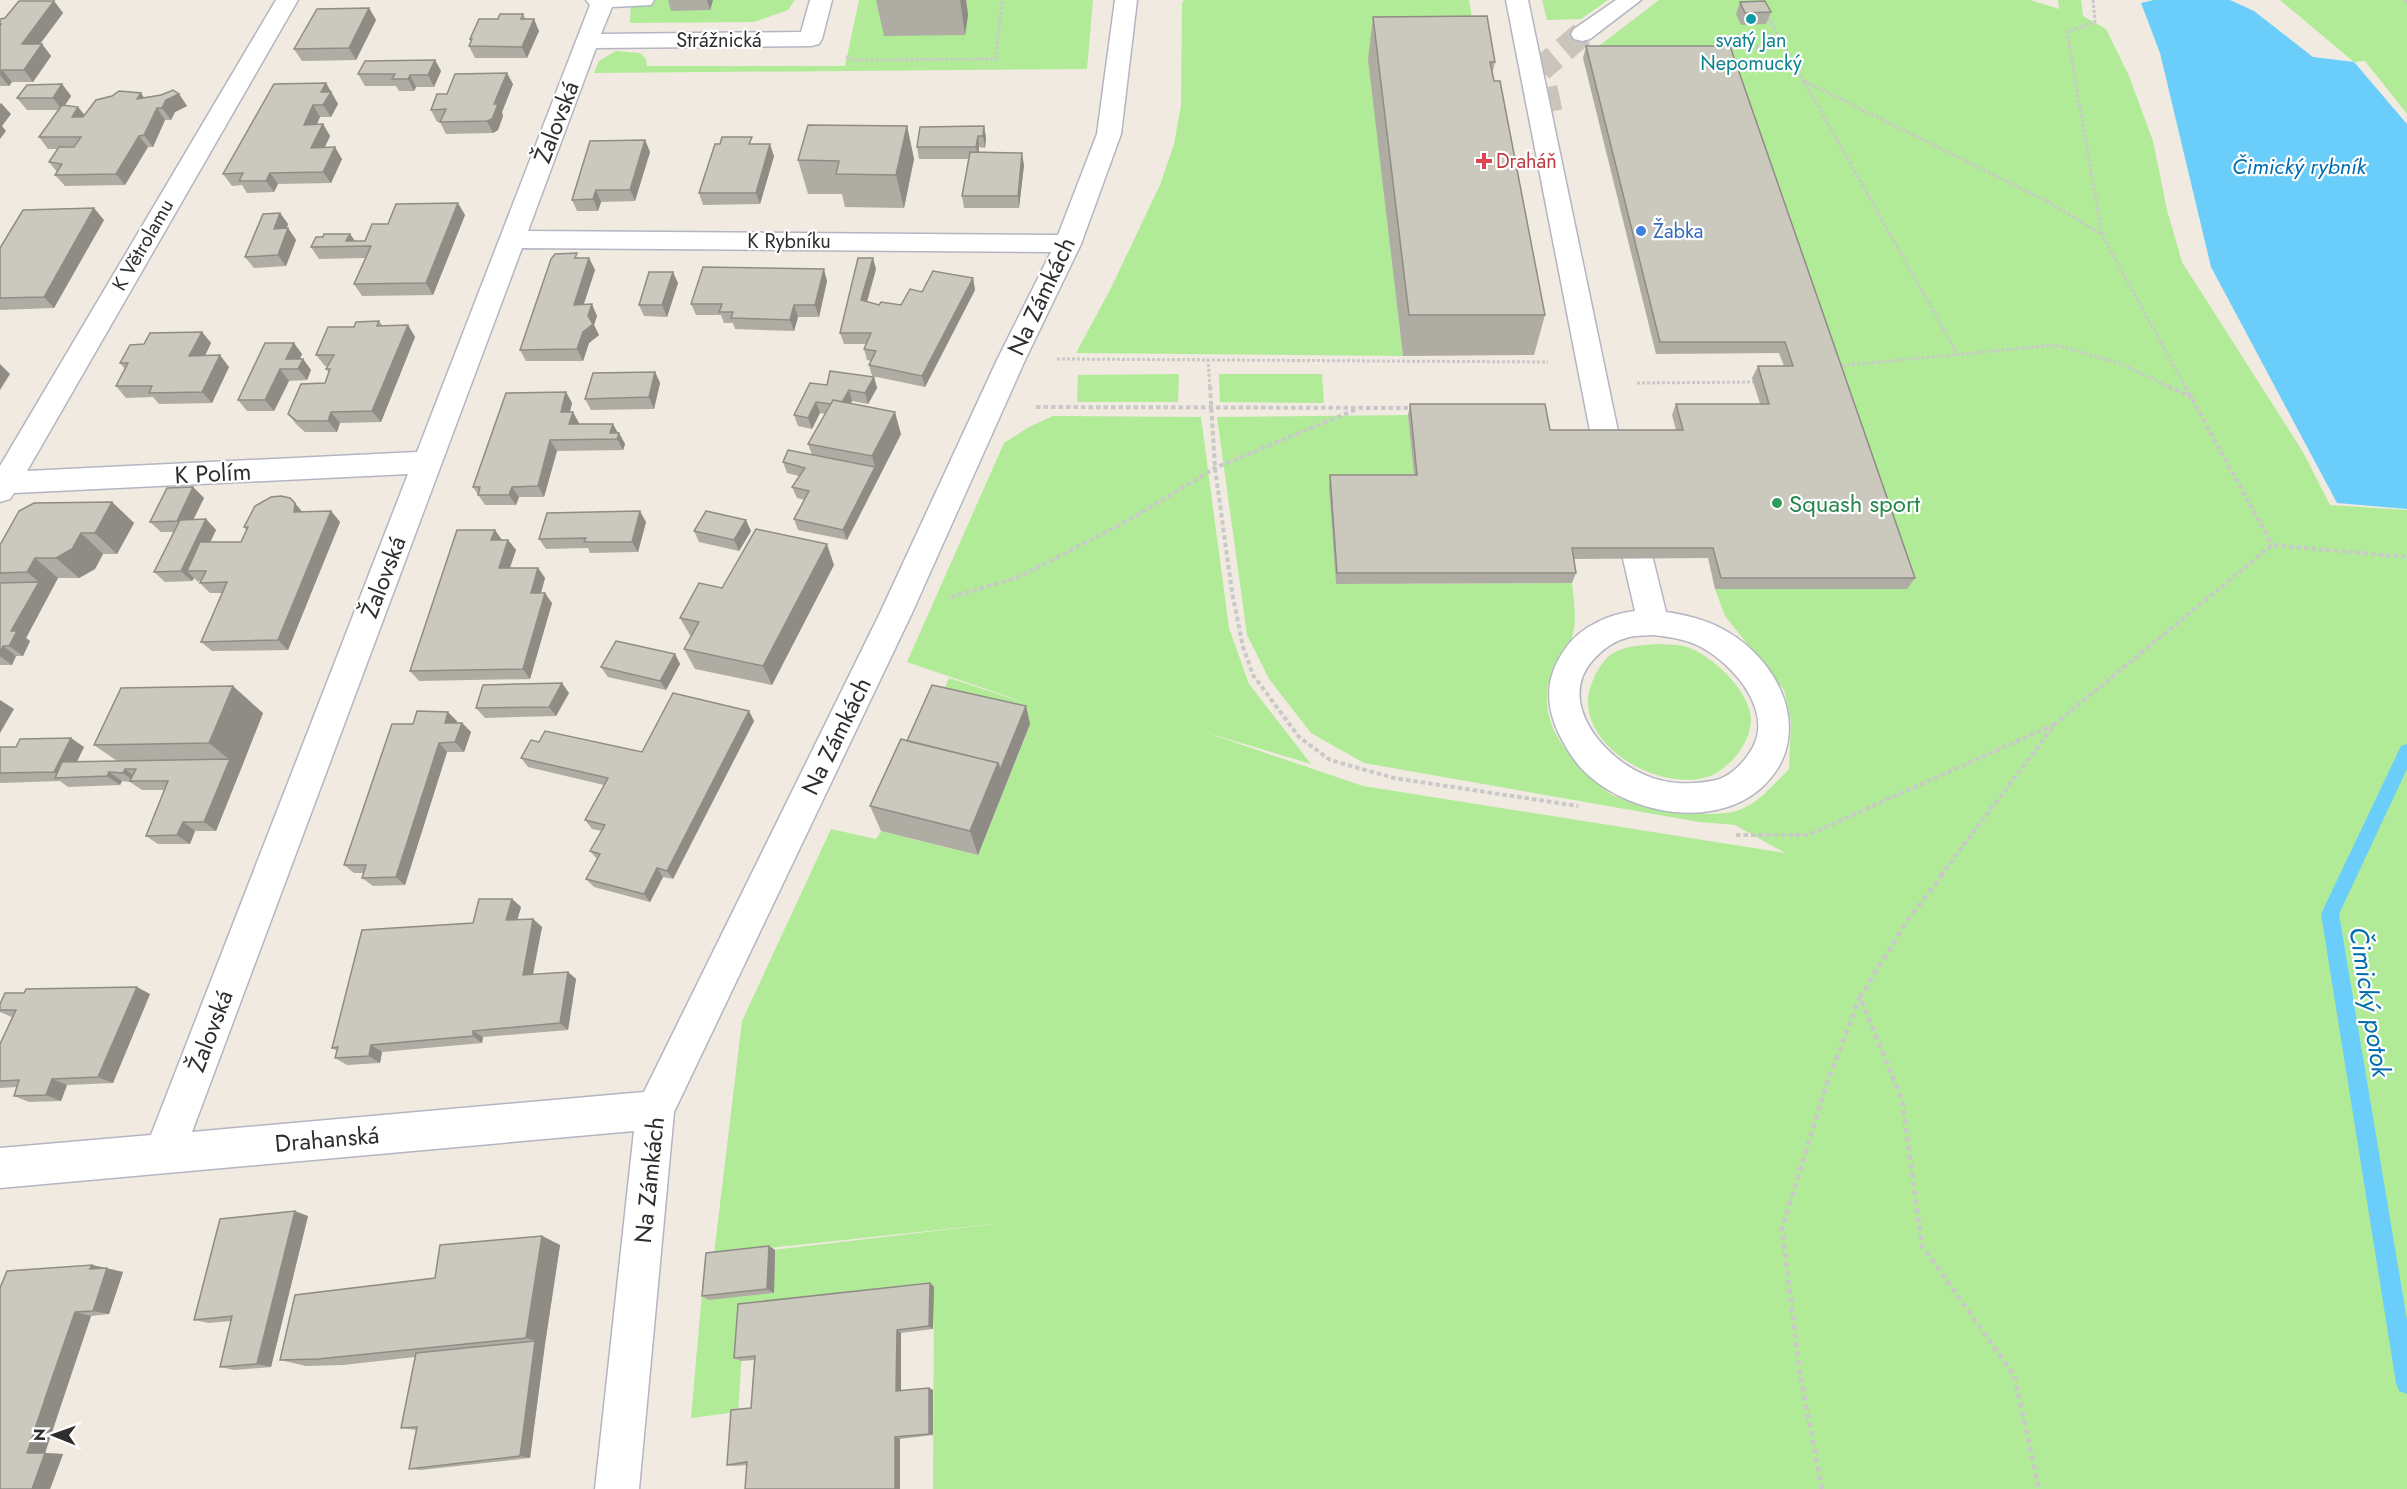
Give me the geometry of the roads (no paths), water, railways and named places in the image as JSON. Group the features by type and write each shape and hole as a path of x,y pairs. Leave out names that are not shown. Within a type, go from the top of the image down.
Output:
{"street":[{"name":"K Větrolamu","path":"1,486 287,0"},
{"path":"597,0 643,0"},
{"name":"Žalovská","path":"164,1154 603,0"},
{"name":"Strážnická","path":"587,41 811,39 821,0"},
{"name":"Na Zámkách","path":"616,1489 655,1110 896,613 1012,358 1068,244 1109,134 1126,0"},
{"path":"1517,0 1606,441"},
{"path":"1582,34 1630,0"},
{"name":"K Rybníku","path":"511,239 1068,244"},
{"name":"K Polím","path":"1,486 427,462"},
{"path":"1638,559 1653,622"},
{"path":"1653,622 1688,628 1721,643 1748,665 1767,693 1774,723 1769,752 1751,777 1724,793 1688,798 1653,794 1620,780 1593,760 1573,734 1564,706 1565,679 1576,655 1596,637 1605,633 1622,626 1653,622"},
{"name":"Drahanská","path":"0,1168 655,1110"}],"water":[{"name":"Čimický rybník","path":"2154,0 2230,0 2254,11 2313,57 2354,62 2407,124 2407,509 2337,503 2211,267 2160,53 2141,3"}],"waterway":[{"name":"Čimický potok","path":"2407,751 2330,914 2407,1383"}],"tunnel":[{"path":"1550,112 1541,69 1582,34"}],"place":[{"name":"svatý Jan Nepomucký","path":"1751,19"},
{"name":"Draháň","path":"1484,161"},
{"name":"Žabka","path":"1641,231"},
{"name":"Squash sport","path":"1777,503"}]}
